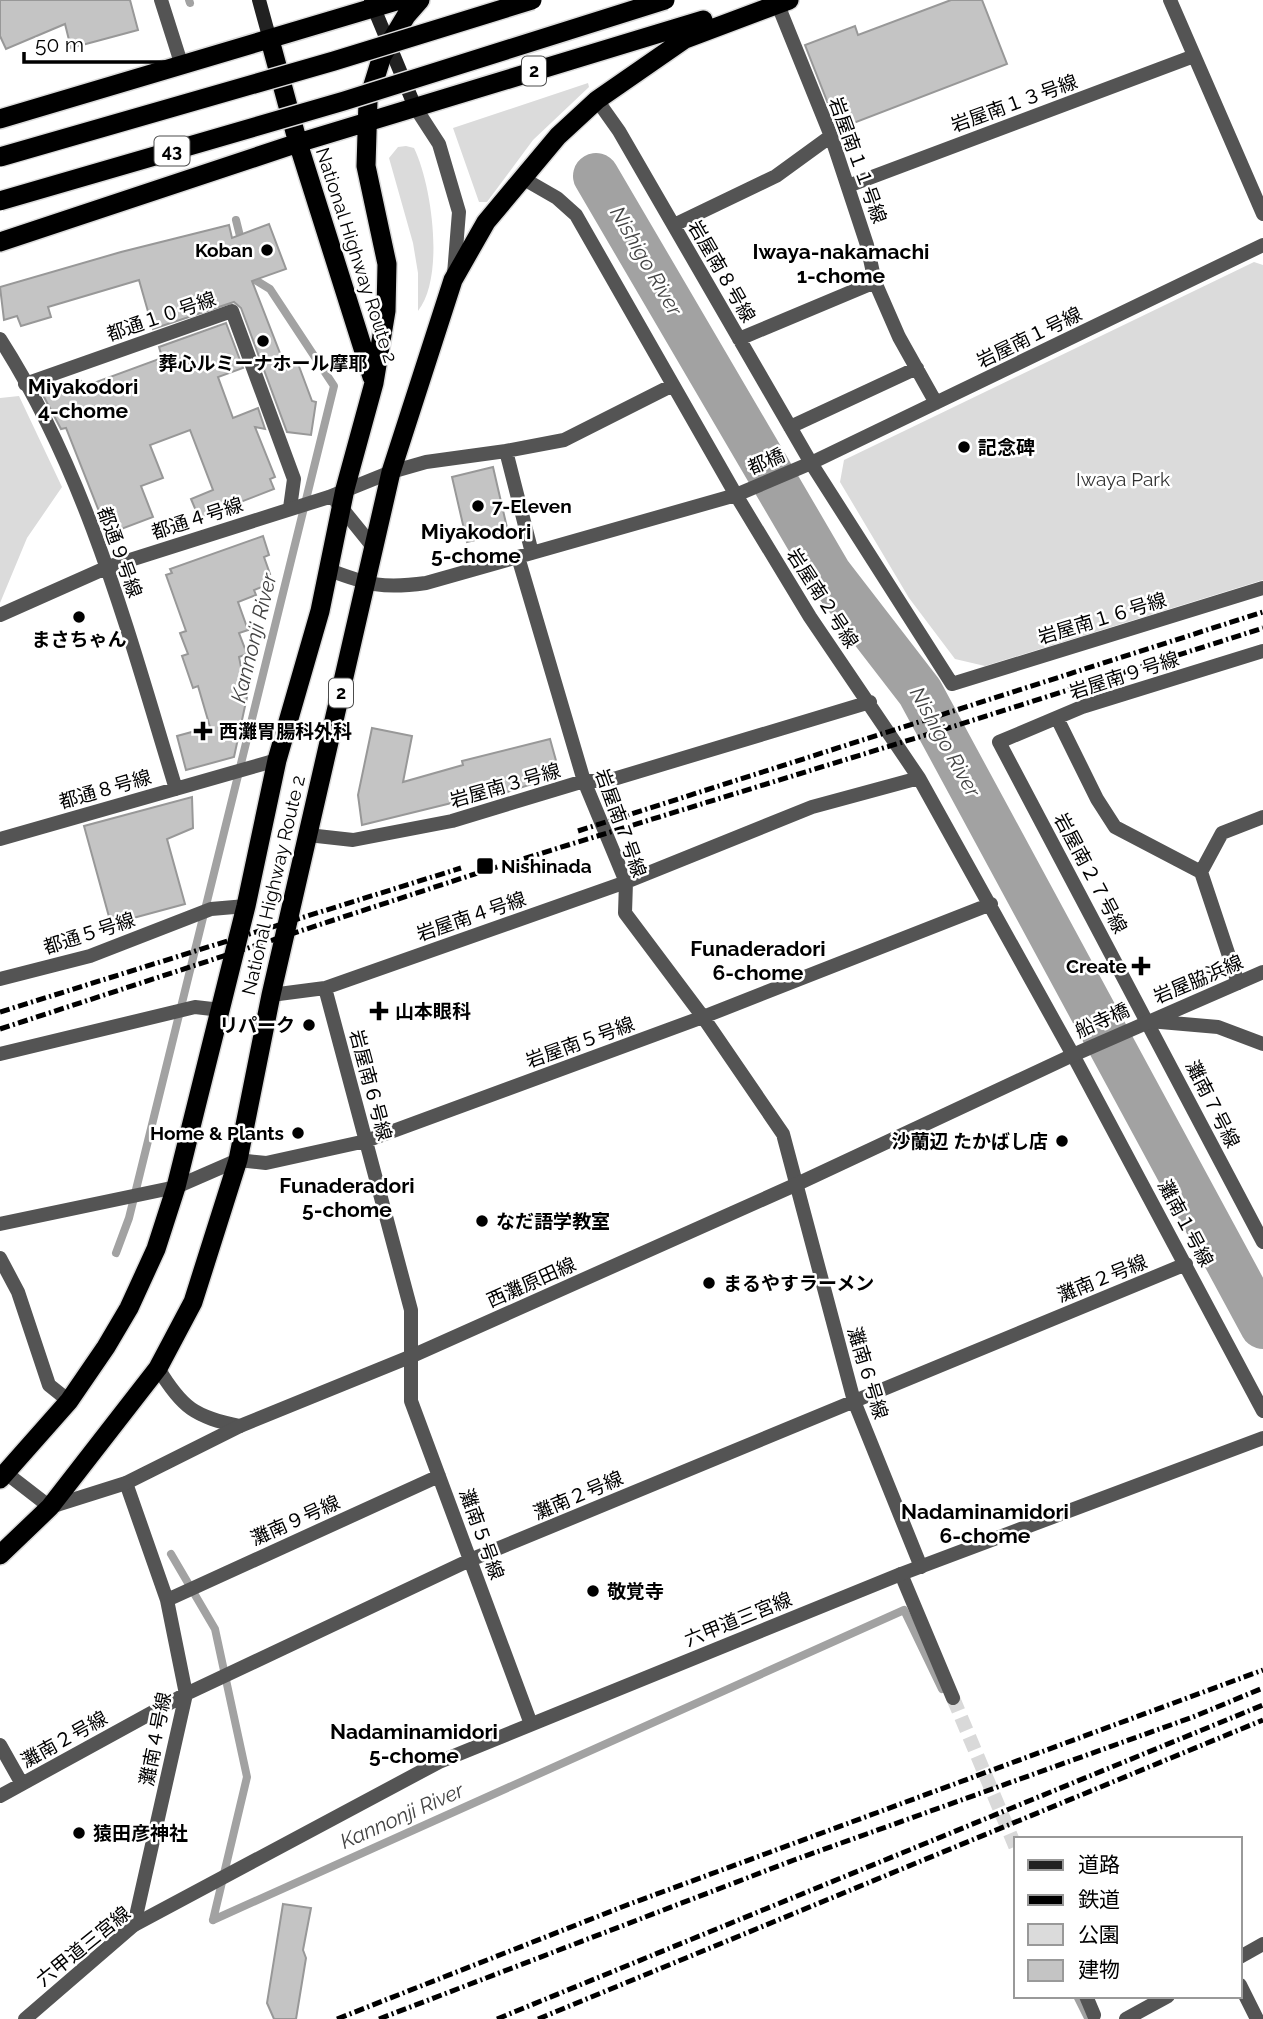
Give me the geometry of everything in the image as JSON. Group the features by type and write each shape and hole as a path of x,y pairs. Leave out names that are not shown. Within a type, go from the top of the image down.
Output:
{"highway":[{"path":"0,119 270,40 372,5 400,0"},
{"name":"2","path":"374,383 386,311 387,264 366,166 368,101 388,46 406,16 420,0"},
{"name":"43","path":"0,157 334,61 532,0"},
{"name":"2","path":"344,101 665,0"},
{"name":"National Highway Route 2","path":"298,143 779,2"},
{"name":"National Highway Route 2","path":"0,1555 50,1507 158,1368 193,1302 238,1160 271,995 391,472 453,280 486,222 558,136 597,100 685,39 779,2"},
{"name":"National Highway Route 2","path":"3,1476 69,1401 129,1308 156,1249 176,1187 246,906 277,760 329,570 339,497 374,383 298,143 270,40"},
{"name":"43","path":"0,201 344,101"},
{"name":"43","path":"0,242 298,143"}],"main road":[{"path":"259,0 270,40"},
{"path":"372,5 415,107"}],"street":[{"path":"161,0 182,66"},
{"path":"1170,0 1263,214"},
{"name":"岩屋南１１号線","path":"779,2 831,136 867,245 875,282 936,403"},
{"name":"岩屋南１３号線","path":"848,186 1194,56"},
{"name":"岩屋南８号線","path":"597,100 674,225 811,463 952,684"},
{"path":"415,107 439,144 458,212 453,280"},
{"path":"674,225 776,176 831,136"},
{"name":"岩屋南２号線","path":"524,178 557,198 576,215 736,495 810,617 919,778 1073,1055"},
{"name":"岩屋南１号線","path":"811,463 1263,245"},
{"path":"739,340 875,282"},
{"name":"都通１０号線","path":"25,384 232,312 295,479 290,508"},
{"name":"都通９号線","path":"0,340 64,460 108,568 176,789"},
{"path":"790,427 917,368"},
{"name":"都通４号線","path":"0,615 108,568 290,508 339,497 391,472 426,462 564,440 673,385"},
{"name":"岩屋南７号線","path":"506,451 525,555 584,782 626,882 625,913 703,1017 783,1134 795,1185"},
{"name":"都橋","path":"736,495 811,463"},
{"path":"329,570 365,583 391,588 426,583 736,495"},
{"path":"339,497 374,548"},
{"name":"岩屋南１６号線","path":"952,684 1263,588"},
{"name":"岩屋南９号線","path":"999,742 1058,718 1263,651"},
{"name":"岩屋南３号線","path":"308,835 353,840 452,821 584,782 607,781 870,702"},
{"path":"1058,718 1097,799 1115,827 1201,872 1238,983"},
{"name":"岩屋南２７号線","path":"999,742 1148,1021"},
{"name":"都通８号線","path":"0,839 277,760"},
{"name":"岩屋南４号線","path":"271,995 325,988 626,882 812,807 919,778"},
{"path":"1201,872 1222,833 1263,817"},
{"name":"岩屋南５号線","path":"0,1224 176,1187 238,1160 266,1163 366,1141 703,1017 990,904"},
{"name":"都通５号線","path":"0,979 90,956 211,909 246,906"},
{"name":"岩屋脇浜線","path":"1148,1021 1263,972"},
{"name":"岩屋南６号線","path":"325,988 411,1310 412,1356"},
{"path":"0,1054 194,1007 221,1010"},
{"path":"1148,1021 1218,1027 1263,1044"},
{"name":"船寺橋","path":"1073,1055 1148,1021"},
{"name":"灘南７号線","path":"1148,1021 1263,1242"},
{"name":"西灘原田線","path":"50,1507 126,1483 240,1426 412,1356 795,1185 1073,1055"},
{"name":"灘南１号線","path":"1073,1055 1263,1411"},
{"name":"灘南６号線","path":"795,1185 854,1401 921,1567"},
{"path":"0,1258 19,1292 49,1385 69,1401"},
{"name":"灘南２号線","path":"0,1796 186,1694 470,1560 1186,1264"},
{"name":"灘南５号線","path":"412,1356 411,1401 531,1724"},
{"path":"158,1368 175,1396 194,1413 240,1426"},
{"name":"六甲道三宮線","path":"25,2019 134,1925 439,1762 901,1574 1263,1438"},
{"path":"3,1476 50,1507"},
{"name":"灘南９号線","path":"172,1598 439,1476"},
{"name":"灘南４号線","path":"126,1483 172,1598 186,1694 134,1925"},
{"path":"901,1574 953,1698"},
{"path":"0,1745 22,1784"},
{"path":"1242,1956 1263,1944"},
{"path":"1242,1989 1257,2019"},
{"path":"1087,1998 1094,2015"},
{"path":"1126,2019 1164,1998"}],"green space":[{"path":"588,83 589,87 533,140 487,202 479,202 453,128"},
{"path":"398,147 414,148 420,164 433,231 431,276 426,296 418,311 418,273 413,243 389,158"},
{"name":"Iwaya Park","path":"1254,262 1263,265 1263,580 985,666 955,659 909,598 840,482 844,460"},
{"path":"19,396 62,487 27,538 0,603 0,398"}],"building":[{"path":"0,0 130,0 138,30 71,48 65,24 6,49 0,36"},
{"path":"951,0 982,0 1007,64 838,129 805,45 855,26 858,35"},
{"path":"269,224 286,269 252,281 285,366 297,361 312,401 316,402 311,435 287,432 241,308 234,302 153,329 139,280 48,307 51,317 21,326 17,316 4,320 0,287 121,252 229,225 232,238"},
{"path":"226,323 243,368 218,377 233,418 258,408 265,429 255,427 275,477 270,479 274,489 199,518 191,499 213,490 190,430 150,445 163,478 141,486 153,517 108,534 66,428 61,429 43,395 81,381 83,387 162,358 159,347"},
{"path":"493,467 508,532 467,542 452,477"},
{"path":"263,536 269,555 264,557 270,574 264,577 267,585 254,590 256,595 238,602 248,630 239,633 247,654 239,657 247,697 234,757 186,770 177,736 210,727 198,686 193,688 182,656 188,654 180,633 186,631 166,575 172,573 170,569"},
{"path":"372,728 412,736 403,782 463,765 462,761 550,739 560,775 473,803 472,798 362,825 358,795"},
{"path":"192,797 193,828 167,839 185,904 111,924 84,826"},
{"path":"283,1904 311,1908 303,1950 306,1958 296,2019 274,2019 267,2003"}],"waterway":[{"name":"Nishigo River","path":"596,176 829,574 920,692 1263,1326"},
{"name":"Kannonji River","path":"236,220 242,244"},
{"name":"Kannonji River","path":"116,1253 129,1218 334,386 270,289 250,274"},
{"name":"Kannonji River","path":"171,1554 215,1629 247,1777 213,1920"},
{"name":"Kannonji River","path":"213,1920 904,1610 942,1689"},
{"name":"Kannonji River","path":"1078,1998 1088,2018"}],"tunnel":[{"path":"953,1698 1014,1843"}],"railway":[{"path":"578,831 1263,612"},
{"path":"0,1029 487,870 1263,628"},
{"path":"0,1012 461,868"},
{"path":"337,2019 627,1905 1263,1670"},
{"path":"379,2019 794,1860 1193,1717 1263,1688"},
{"path":"497,2019 1263,1705"},
{"path":"538,2019 1263,1720"}],"place":[{"name":"Koban","path":"267,250"},
{"name":"葬心ルミーナホール摩耶","path":"263,341"},
{"name":"記念碑","path":"964,447"},
{"name":"7-Eleven","path":"478,506"},
{"name":"まさちゃん","path":"79,617"},
{"name":"西灘胃腸科外科","path":"203,731"},
{"name":"Nishinada","path":"485,866"},
{"name":"Create","path":"1141,966"},
{"name":"山本眼科","path":"379,1011"},
{"name":"リパーク","path":"309,1025"},
{"name":"Home & Plants","path":"298,1133"},
{"name":"沙蘭辺 たかばし店","path":"1062,1141"},
{"name":"なだ語学教室","path":"482,1221"},
{"name":"まるやすラーメン","path":"709,1283"},
{"name":"敬覚寺","path":"593,1591"},
{"name":"猿田彦神社","path":"79,1833"}],"district":[{"name":"Iwaya-nakamachi 1-chome","path":"841,264"},
{"name":"Miyakodori 4-chome","path":"83,399"},
{"name":"Miyakodori 5-chome","path":"476,544"},
{"name":"Funaderadori 6-chome","path":"758,961"},
{"name":"Funaderadori 5-chome","path":"347,1198"},
{"name":"Nadaminamidori 6-chome","path":"985,1524"},
{"name":"Nadaminamidori 5-chome","path":"414,1744"}]}
